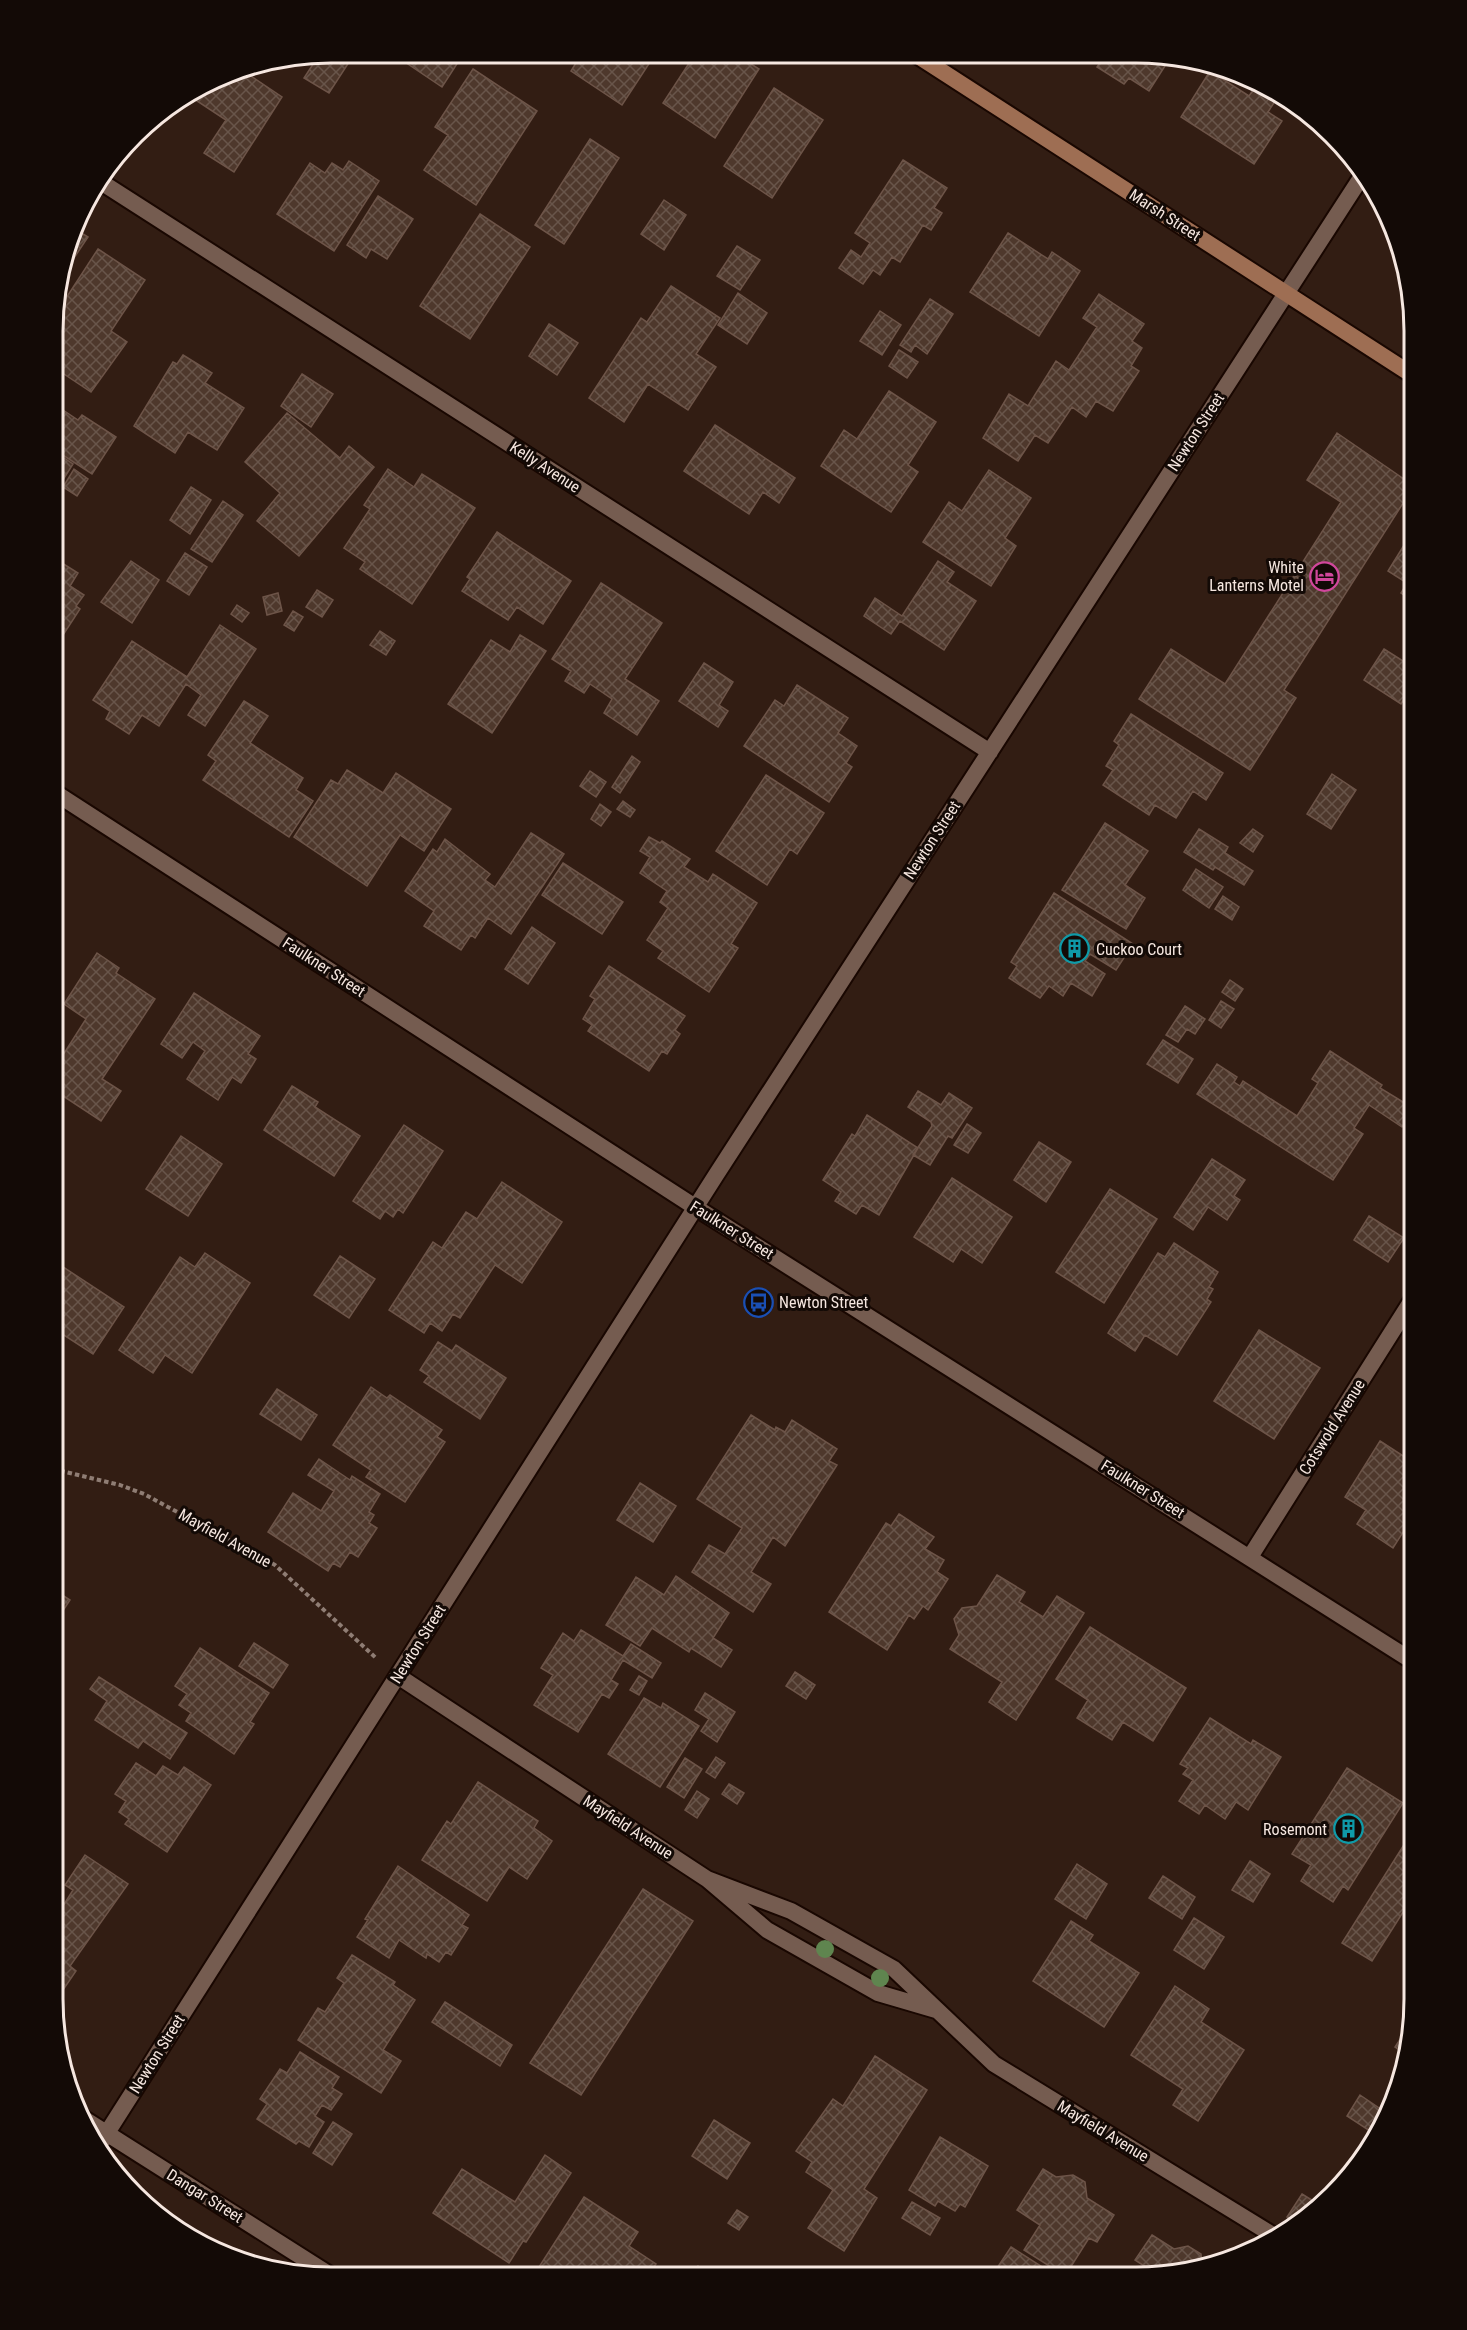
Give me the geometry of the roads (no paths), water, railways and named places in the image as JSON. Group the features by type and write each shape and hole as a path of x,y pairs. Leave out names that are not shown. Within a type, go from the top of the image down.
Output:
{"main road":[{"name":"Marsh Street","path":"929,63 1404,370"}],"street":[{"name":"Newton Street","path":"103,2139 695,1207 1359,181"},
{"name":"Kelly Avenue","path":"106,185 990,752"},
{"name":"Faulkner Street","path":"63,798 695,1207 1404,1656"},
{"name":"Cotswold Avenue","path":"1250,1557 1404,1313"},
{"name":"Mayfield Avenue","path":"398,1676 707,1879 766,1930 878,1993 940,2012"},
{"name":"Mayfield Avenue","path":"707,1879 801,1916 894,1969 994,2064 1268,2232"},
{"name":"Dangar Street","path":"104,2141 315,2266"}],"place":[{"name":"White Lanterns Motel","path":"1325,576"},
{"name":"Cuckoo Court","path":"1075,949"},
{"name":"Newton Street","path":"758,1302"},
{"name":"Rosemont","path":"1348,1829"}]}
